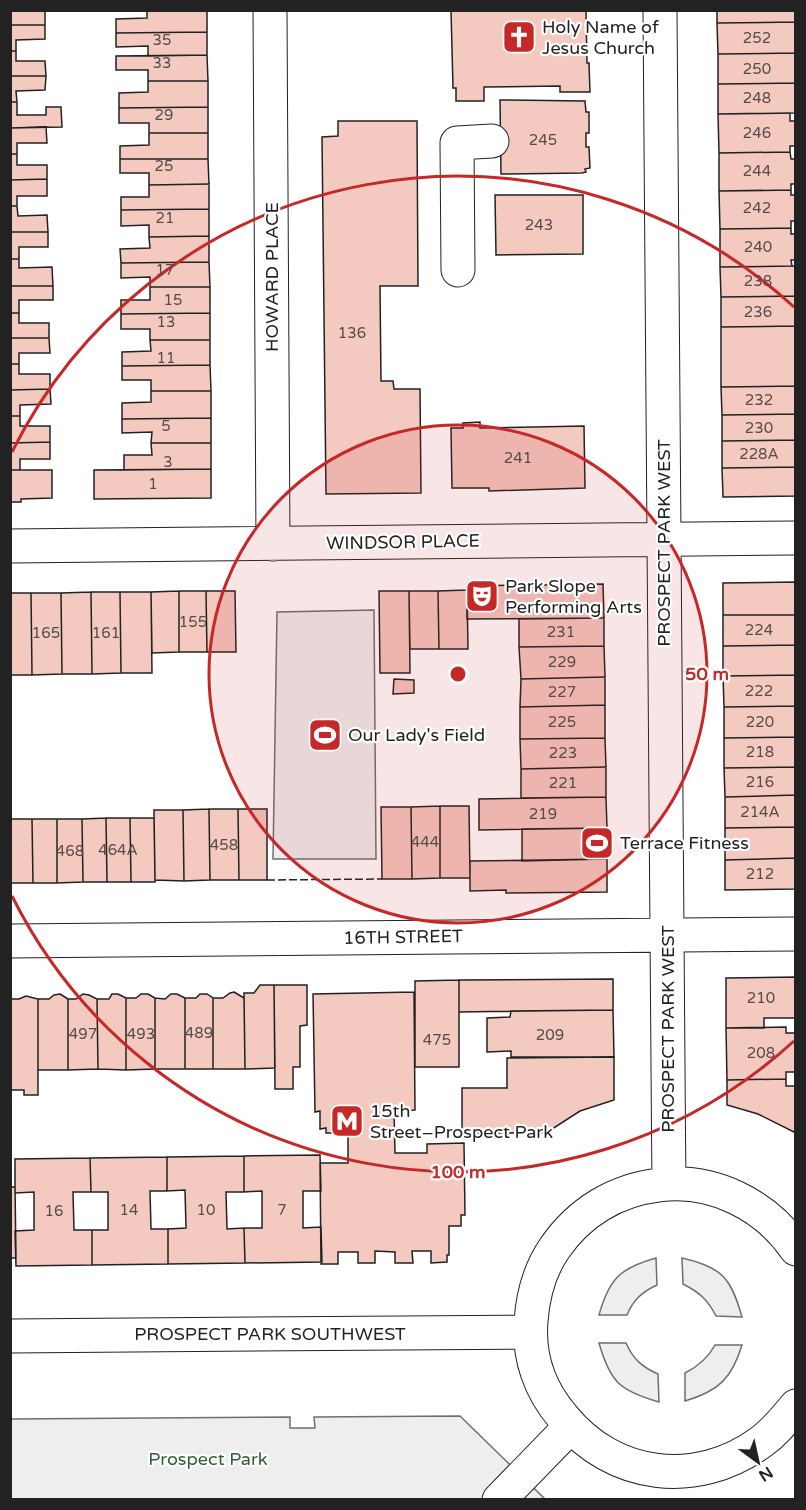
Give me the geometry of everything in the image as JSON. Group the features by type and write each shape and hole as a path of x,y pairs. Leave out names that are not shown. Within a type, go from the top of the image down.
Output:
{"street":[{"name":"HOWARD PLACE","path":"270,10 273,544"},
{"name":"PROSPECT PARK WEST","path":"660,10 664,267 669,1184"},
{"path":"458,270 457,143 492,141"},
{"name":"WINDSOR PLACE","path":"10,546 795,538"},
{"name":"16TH STREET","path":"10,941 795,934"},
{"path":"795,1250 773,1222 735,1196 694,1185 669,1184 641,1187 600,1204 562,1237 537,1281 532,1304 530,1332 532,1355 540,1383 553,1406 570,1427 610,1458 656,1471 689,1485 718,1465 742,1455 763,1441 782,1424 795,1406"},
{"name":"PROSPECT PARK SOUTHWEST","path":"10,1336 530,1332"},
{"path":"499,1500 570,1427"}],"green space":[{"name":"Our Lady's Field","path":"374,610 376,859 273,859 277,612"},
{"path":"656,1258 657,1285 639,1297 627,1315 599,1315 607,1292 618,1277 633,1266"},
{"path":"682,1258 707,1266 723,1276 734,1293 742,1317 716,1316 702,1297 683,1284"},
{"path":"599,1343 626,1343 639,1362 658,1374 659,1402 635,1394 618,1383 608,1367"},
{"path":"715,1345 742,1345 734,1366 722,1382 707,1393 685,1401 685,1373 703,1361"},
{"name":"Prospect Park","path":"460,1416 545,1499 11,1499 10,1419 290,1417 290,1428 315,1428 314,1417"}],"building":[{"path":"10,10 45,11 45,25 10,25"},
{"path":"147,10 207,10 207,32 116,33 116,19 147,18"},
{"name":"Holy Name of Jesus Church","path":"451,10 586,10 590,92 560,92 560,86 484,87 484,101 456,101 456,88 453,88"},
{"path":"717,10 796,10 796,22 717,23"},
{"path":"796,22 796,53 718,54 717,23"},
{"path":"10,25 45,25 45,39 16,40 16,51 10,51"},
{"path":"207,32 207,55 148,56 148,46 116,47 116,33"},
{"path":"10,51 16,51 16,61 45,61 46,76 10,76"},
{"path":"796,53 796,83 718,84 718,54"},
{"path":"207,55 208,81 148,81 148,70 116,70 116,56"},
{"path":"10,76 46,76 45,90 16,91 17,102 10,102"},
{"path":"148,81 208,81 208,107 119,108 119,93 148,92"},
{"path":"796,83 796,113 718,114 718,84"},
{"path":"500,100 585,101 586,112 589,112 586,147 589,147 590,168 585,169 586,172 582,173 501,174"},
{"path":"10,102 17,102 17,115 46,115 46,107 61,107 62,127 10,128"},
{"path":"208,107 208,133 149,133 149,123 119,123 119,108"},
{"path":"790,113 790,121 796,121 796,146 790,146 790,152 719,153 718,114"},
{"path":"338,121 417,121 418,286 380,286 381,381 393,381 394,389 420,389 421,493 326,494 322,137 338,136"},
{"path":"46,127 47,143 17,143 17,154 10,154 10,128"},
{"path":"149,133 208,133 208,159 120,159 120,146 149,145"},
{"path":"790,152 791,159 796,159 796,184 791,184 791,190 719,191 719,153"},
{"path":"10,154 17,154 17,165 47,165 47,179 10,180"},
{"path":"120,159 208,159 209,184 149,185 149,173 120,173"},
{"path":"47,179 47,196 17,196 17,206 10,206 10,180"},
{"path":"209,184 209,209 121,210 121,197 149,197 149,185"},
{"path":"791,190 791,195 796,195 796,221 791,221 791,228 720,229 719,191"},
{"path":"495,195 583,195 583,254 496,255"},
{"path":"10,206 17,206 18,216 47,215 48,232 10,232"},
{"path":"209,209 209,236 149,237 149,225 121,226 121,210"},
{"path":"791,228 791,234 796,234 796,260 791,260 792,266 720,267 720,229"},
{"path":"10,232 48,232 48,247 19,247 19,259 10,259"},
{"path":"209,236 209,262 121,263 120,249 150,248 149,237"},
{"path":"10,259 19,259 19,268 52,267 53,286 10,286"},
{"path":"209,262 210,287 150,287 150,277 121,278 121,263"},
{"path":"796,266 796,296 721,297 720,267"},
{"path":"10,286 53,286 53,300 19,300 19,313 10,313"},
{"path":"150,287 210,287 210,313 121,314 121,300 150,300"},
{"path":"796,296 796,326 721,327 721,297"},
{"path":"10,313 19,313 19,323 49,323 49,338 10,338"},
{"path":"210,313 210,340 150,340 150,329 121,329 121,314"},
{"path":"796,326 796,386 721,387 721,327"},
{"path":"10,338 49,338 50,353 19,353 19,364 10,364"},
{"path":"150,340 210,340 210,365 122,366 122,352 151,351"},
{"path":"10,364 19,364 19,374 50,374 50,389 10,390"},
{"path":"210,365 211,391 151,391 151,380 122,380 122,366"},
{"path":"796,386 796,414 722,415 721,387"},
{"path":"50,389 51,404 20,405 20,416 10,416 10,390"},
{"path":"151,391 211,391 211,418 122,419 122,403 151,402"},
{"path":"796,414 796,440 722,441 722,415"},
{"path":"10,416 20,416 20,426 50,426 50,442 10,443"},
{"path":"211,418 211,443 151,443 152,432 122,433 122,419"},
{"path":"480,422 480,428 584,426 585,488 489,491 489,488 452,488 451,428 463,428 463,423"},
{"path":"796,440 796,467 722,468 722,441"},
{"path":"50,442 50,459 20,459 20,470 10,470 10,443"},
{"path":"151,443 211,443 211,469 124,470 124,455 152,455"},
{"path":"796,467 796,496 723,497 722,468"},
{"path":"211,469 211,498 94,499 94,470"},
{"path":"10,470 52,470 52,498 21,499 21,502 10,502"},
{"path":"796,582 796,615 723,615 723,583"},
{"path":"603,584 604,618 467,619 467,586"},
{"path":"467,590 468,649 439,649 438,591"},
{"path":"179,591 206,591 207,652 179,652"},
{"path":"179,591 179,652 152,653 151,592"},
{"path":"206,591 235,591 236,652 207,652"},
{"path":"379,591 409,591 410,673 380,673"},
{"path":"409,591 438,591 439,649 410,649"},
{"path":"91,592 120,592 121,673 92,674"},
{"path":"91,592 92,674 62,674 61,593"},
{"path":"120,592 151,592 152,673 121,673"},
{"path":"10,593 31,593 32,675 10,675"},
{"path":"31,593 61,593 62,674 32,675"},
{"path":"723,615 796,615 796,645 723,646"},
{"path":"604,618 604,646 519,647 519,619"},
{"path":"796,645 796,675 723,676 723,646"},
{"path":"604,646 605,677 521,679 519,647"},
{"path":"796,675 796,706 724,707 723,676"},
{"path":"605,677 605,705 520,707 521,679"},
{"path":"394,679 414,680 414,693 393,694"},
{"path":"605,705 605,738 520,739 520,707"},
{"path":"796,706 796,737 724,738 724,707"},
{"path":"796,737 796,767 724,768 724,738"},
{"path":"605,738 606,767 521,769 520,739"},
{"path":"606,767 606,797 521,798 521,769"},
{"path":"796,767 796,795 725,797 724,768"},
{"path":"796,795 796,827 725,828 725,797"},
{"path":"606,797 607,828 479,830 479,799"},
{"path":"440,806 469,806 470,878 440,878"},
{"path":"440,806 440,878 412,879 411,807"},
{"path":"381,807 411,807 412,879 382,879"},
{"path":"209,809 238,809 239,880 210,880"},
{"path":"209,809 210,880 184,881 183,810"},
{"path":"238,809 267,809 267,880 239,880"},
{"path":"154,810 183,810 184,881 155,880"},
{"path":"106,818 130,818 131,882 107,882"},
{"path":"106,818 107,882 83,882 82,819"},
{"path":"130,818 154,818 155,882 131,882"},
{"path":"10,819 32,819 33,883 10,883"},
{"path":"32,819 57,819 57,883 33,883"},
{"path":"57,819 82,819 83,882 57,883"},
{"path":"796,827 796,858 725,860 725,828"},
{"path":"607,828 607,859 522,861 522,829"},
{"path":"796,858 796,889 725,890 725,860"},
{"path":"607,859 607,892 470,891 470,861"},
{"path":"796,977 796,1018 764,1018 764,1028 726,1028 726,978"},
{"path":"613,979 613,1010 459,1012 459,980"},
{"path":"459,980 459,1067 415,1067 415,981"},
{"path":"260,985 274,985 275,1068 245,1069 244,993 254,993"},
{"path":"274,985 307,985 307,1025 300,1026 300,1067 293,1067 293,1089 275,1089"},
{"path":"234,992 244,998 245,1069 213,1069 213,998 223,998"},
{"path":"414,992 415,1110 394,1111 395,1153 427,1153 427,1144 464,1143 465,1215 461,1215 461,1226 449,1226 447,1262 431,1263 431,1251 412,1251 413,1263 395,1263 395,1252 375,1251 375,1263 358,1263 358,1252 338,1252 338,1264 321,1264 320,1163 348,1163 348,1133 326,1133 326,1128 320,1129 320,1111 315,1112 313,994"},
{"path":"60,994 68,999 68,1070 38,1070 38,999 49,999"},
{"path":"83,994 97,999 98,1069 68,1070 68,999 76,999"},
{"path":"112,994 126,998 126,1070 98,1069 97,999 109,999"},
{"path":"141,994 148,994 155,998 155,1069 126,1070 126,998 136,998"},
{"path":"171,994 185,998 185,1069 155,1069 155,998 165,999"},
{"path":"200,994 207,994 213,998 213,1069 185,1069 185,998 196,998"},
{"path":"26,996 38,999 38,1095 24,1095 24,1090 10,1090 10,999"},
{"path":"613,1010 614,1057 511,1057 511,1051 487,1052 487,1018 510,1017 511,1011"},
{"path":"786,1027 786,1033 796,1033 796,1072 786,1072 786,1079 727,1080 726,1028"},
{"path":"614,1057 614,1100 580,1111 546,1133 462,1133 462,1088 507,1088 507,1058"},
{"path":"786,1079 786,1086 796,1086 796,1133 758,1114 727,1105 727,1080"},
{"path":"320,1155 321,1191 303,1191 303,1228 321,1227 322,1262 245,1263 244,1228 262,1228 262,1191 244,1192 244,1156"},
{"path":"244,1156 244,1192 226,1192 227,1229 244,1228 245,1263 168,1264 168,1229 186,1228 185,1190 167,1191 167,1157"},
{"path":"167,1157 167,1191 150,1191 151,1229 168,1229 168,1264 92,1265 92,1230 108,1230 108,1192 91,1192 90,1158"},
{"path":"90,1158 91,1192 73,1192 74,1230 92,1230 92,1265 16,1266 15,1231 34,1230 34,1192 15,1193 15,1159"},
{"path":"10,1187 15,1187 16,1258 10,1258"}],"fence":[{"path":"267,880 382,879"}],"place":[{"name":"Holy Name of Jesus Church","path":"519,37"},
{"name":"Park Slope Performing Arts","path":"482,596"},
{"name":"Our Lady's Field","path":"325,735"},
{"name":"Terrace Fitness","path":"597,843"},
{"name":"15th Street–Prospect Park","path":"347,1121"}]}
